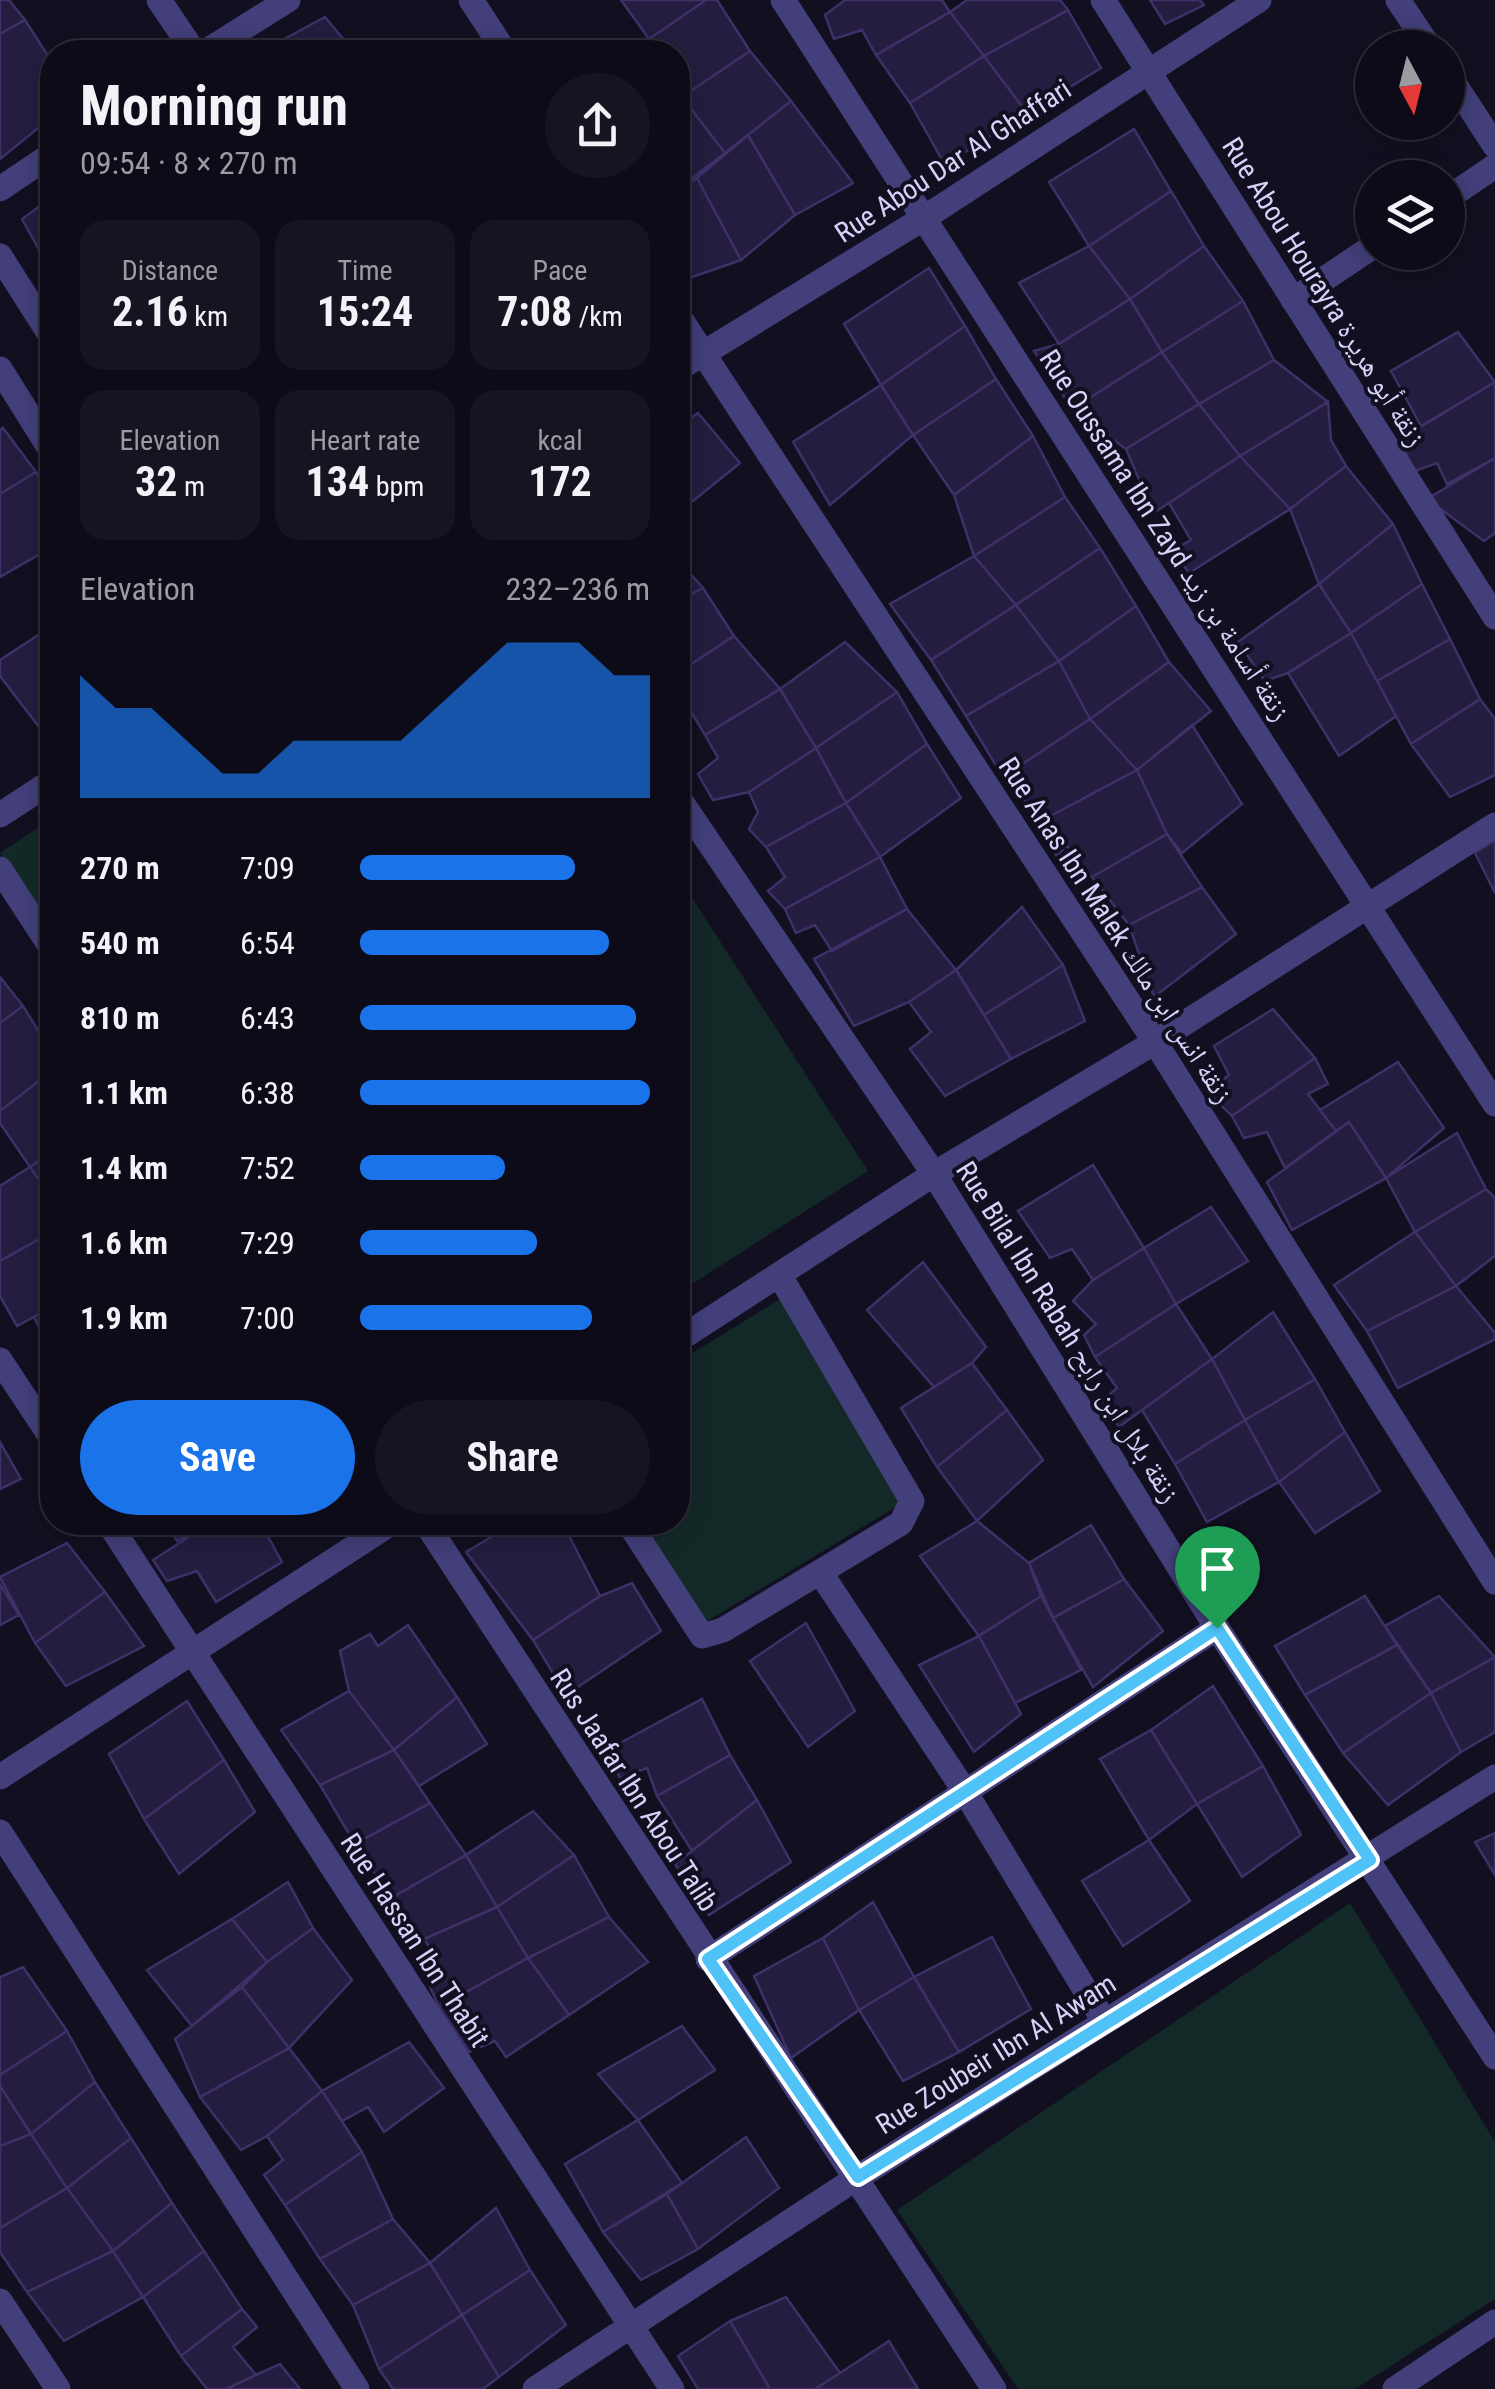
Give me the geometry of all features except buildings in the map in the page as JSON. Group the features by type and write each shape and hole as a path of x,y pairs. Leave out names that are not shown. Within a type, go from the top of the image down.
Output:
{"street":[{"path":"160,0 186,40"},
{"path":"225,40 288,0"},
{"path":"471,0 497,40"},
{"name":"Rue Oussama Ibn Zayd زنقة أسامة بن زيد","path":"783,0 1495,1104"},
{"name":"Rue Abou Hourayra زنقة أبو هريرة","path":"1103,0 1495,616"},
{"name":"Rue Abou Dar Al Ghaffari","path":"690,361 924,218 1260,0"},
{"path":"1398,0 1418,30"},
{"path":"1465,100 1495,146"},
{"path":"0,190 40,162"},
{"path":"1465,186 1495,166"},
{"path":"0,256 40,319"},
{"path":"1293,300 1355,258"},
{"name":"Rue Anas Ibn Malek زنقة انس ابن مالك","path":"690,334 1155,1042 1495,1582"},
{"path":"0,369 40,433"},
{"path":"0,814 40,789"},
{"name":"Rue Bilal Ibn Rabah زنقة بلال ابن رابح","path":"690,815 934,1174 1217,1628 1495,2057"},
{"path":"690,1332 934,1174 1155,1042 1495,825"},
{"path":"0,869 40,931"},
{"path":"636,1535 702,1636 724,1630 900,1522 912,1500 780,1276"},
{"path":"0,1360 40,1421"},
{"name":"Rue Hassan Ibn Thabit","path":"117,1535 672,2389"},
{"path":"0,1777 374,1535"},
{"name":"Rus Jaafar Ibn Abou Talib","path":"433,1535 708,1959 858,2177 994,2389"},
{"path":"820,1572 964,1790 1104,2021"},
{"path":"708,1959 1217,1628"},
{"name":"Rue Zoubeir Ibn Al Awam","path":"534,2389 858,2177 1104,2021 1370,1860 1495,1778"},
{"path":"0,1832 358,2389"},
{"path":"0,2301 58,2389"},
{"path":"1394,2389 1495,2322"}],"green space":[{"path":"40,826 40,916 0,853"},
{"path":"690,895 868,1171 690,1285"},
{"path":"783,1297 909,1499 699,1626 641,1535 690,1535 690,1355"},
{"path":"1350,1903 1495,2142 1495,2299 1355,2389 1018,2389 897,2210"}],"route":[{"path":"1217,1628 1370,1860 1104,2021 858,2177 708,1959 1217,1628"}]}
